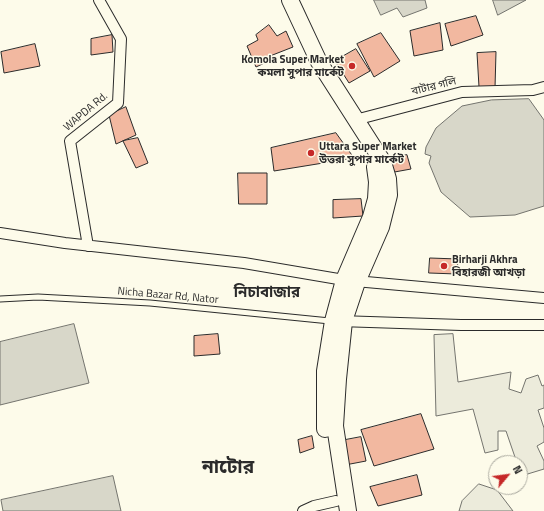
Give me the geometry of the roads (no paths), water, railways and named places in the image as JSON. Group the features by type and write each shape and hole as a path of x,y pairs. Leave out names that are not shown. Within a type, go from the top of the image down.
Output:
{"highway":[{"path":"290,0 319,62 371,146 383,162 388,178 388,194 381,227 350,281 338,321 338,379 335,426 340,498"}],"street":[{"name":"WAPDA Rd.","path":"88,246 70,141 118,103 121,39 99,0"},
{"name":"বাটার গলি","path":"355,120 462,92 533,90 544,87"},
{"path":"0,233 88,246 244,263 350,281 544,298"},
{"path":"338,321 461,325 544,325"},
{"path":"303,511 340,498 354,511"}],"lane":[{"name":"Nicha Bazar Rd, Nator","path":"0,299 38,297 143,303 338,321"}],"place":[{"name":"Komola Super Market কমলা সুপার মার্কেট","path":"352,66"},
{"name":"Uttara Super Market উত্তরা সুপার মার্কেট","path":"311,153"},
{"name":"Birharji Akhra বিহারজী আখড়া","path":"444,266"}],"district":[{"name":"নিচাবাজার","path":"267,293"},
{"name":"নাটোর","path":"228,468"}]}
